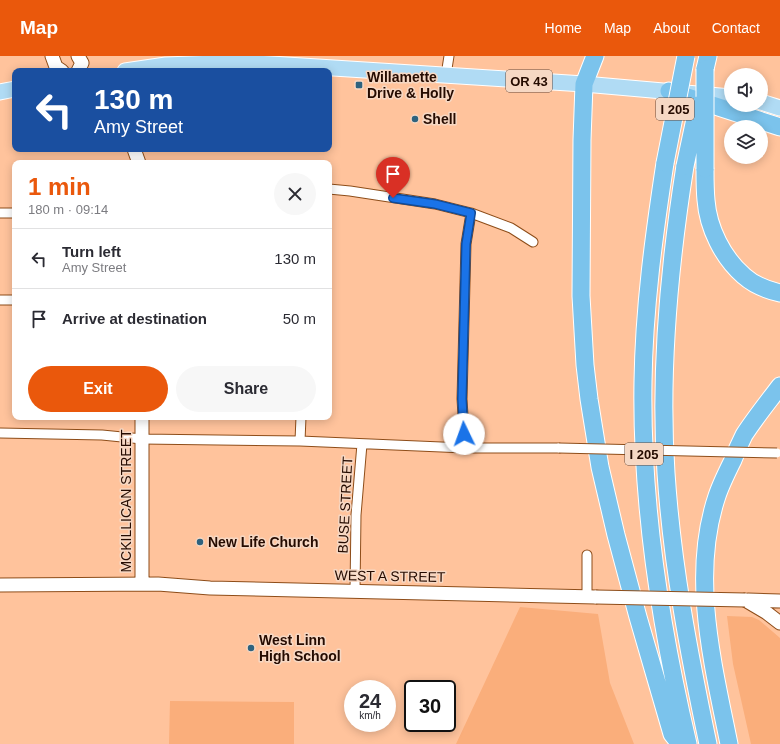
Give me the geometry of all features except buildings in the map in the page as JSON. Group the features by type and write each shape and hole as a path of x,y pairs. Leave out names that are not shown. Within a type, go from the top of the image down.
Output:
{"highway":[{"path":"595,56 584,84 582,140 581,296 585,365 589,399 600,467 624,568 672,734 680,744"},
{"name":"I 205","path":"686,56 665,163 648,287 643,382 645,472 654,559 663,624 677,699 688,744"},
{"path":"707,62 705,169 706,201 711,227 720,247 744,276 755,284 780,293"},
{"name":"I 205","path":"707,62 685,166 673,252 666,325 664,386 666,472 677,574 692,667 708,744"},
{"path":"669,91 780,127"},
{"path":"729,744 713,662 704,580 710,522 717,496 725,475 744,436 780,386"}],"main road":[{"name":"OR 43","path":"146,68 240,59 584,84 724,96"},
{"path":"0,92 12,90"},
{"path":"768,104 780,108"}],"street":[{"path":"52,56 58,68"},
{"path":"78,56 82,63 80,68"},
{"path":"446,75 449,56"},
{"path":"332,189 435,204 471,213 511,228 533,242"},
{"path":"0,213 12,212"},
{"path":"465,448 462,385 466,244 471,213"},
{"path":"0,300 12,300"},
{"name":"MCKILLICAN STREET","path":"142,420 142,584"},
{"path":"300,441 301,420"},
{"path":"0,433 102,435 142,439 300,441 465,448 559,448 779,453"},
{"name":"BUSE STREET","path":"354,591 356,515 362,444"},
{"path":"587,555 592,596"},
{"name":"WEST A STREET","path":"0,585 142,584 210,588 780,601"},
{"path":"744,600 767,613 780,623"}],"shaded area":[{"path":"520,607 598,614 610,683 634,744 456,744"},
{"path":"727,616 752,617 759,620 780,638 780,744 751,744 733,664"},
{"path":"170,701 294,702 294,744 169,744"}],"place":[{"name":"Willamette Drive & Holly","path":"359,85"},
{"name":"Shell","path":"415,119"},
{"name":"New Life Church","path":"200,542"},
{"name":"West Linn High School","path":"251,648"}],"route":[{"path":"393,198 435,204 471,213 466,244 462,399 464,434"}]}
